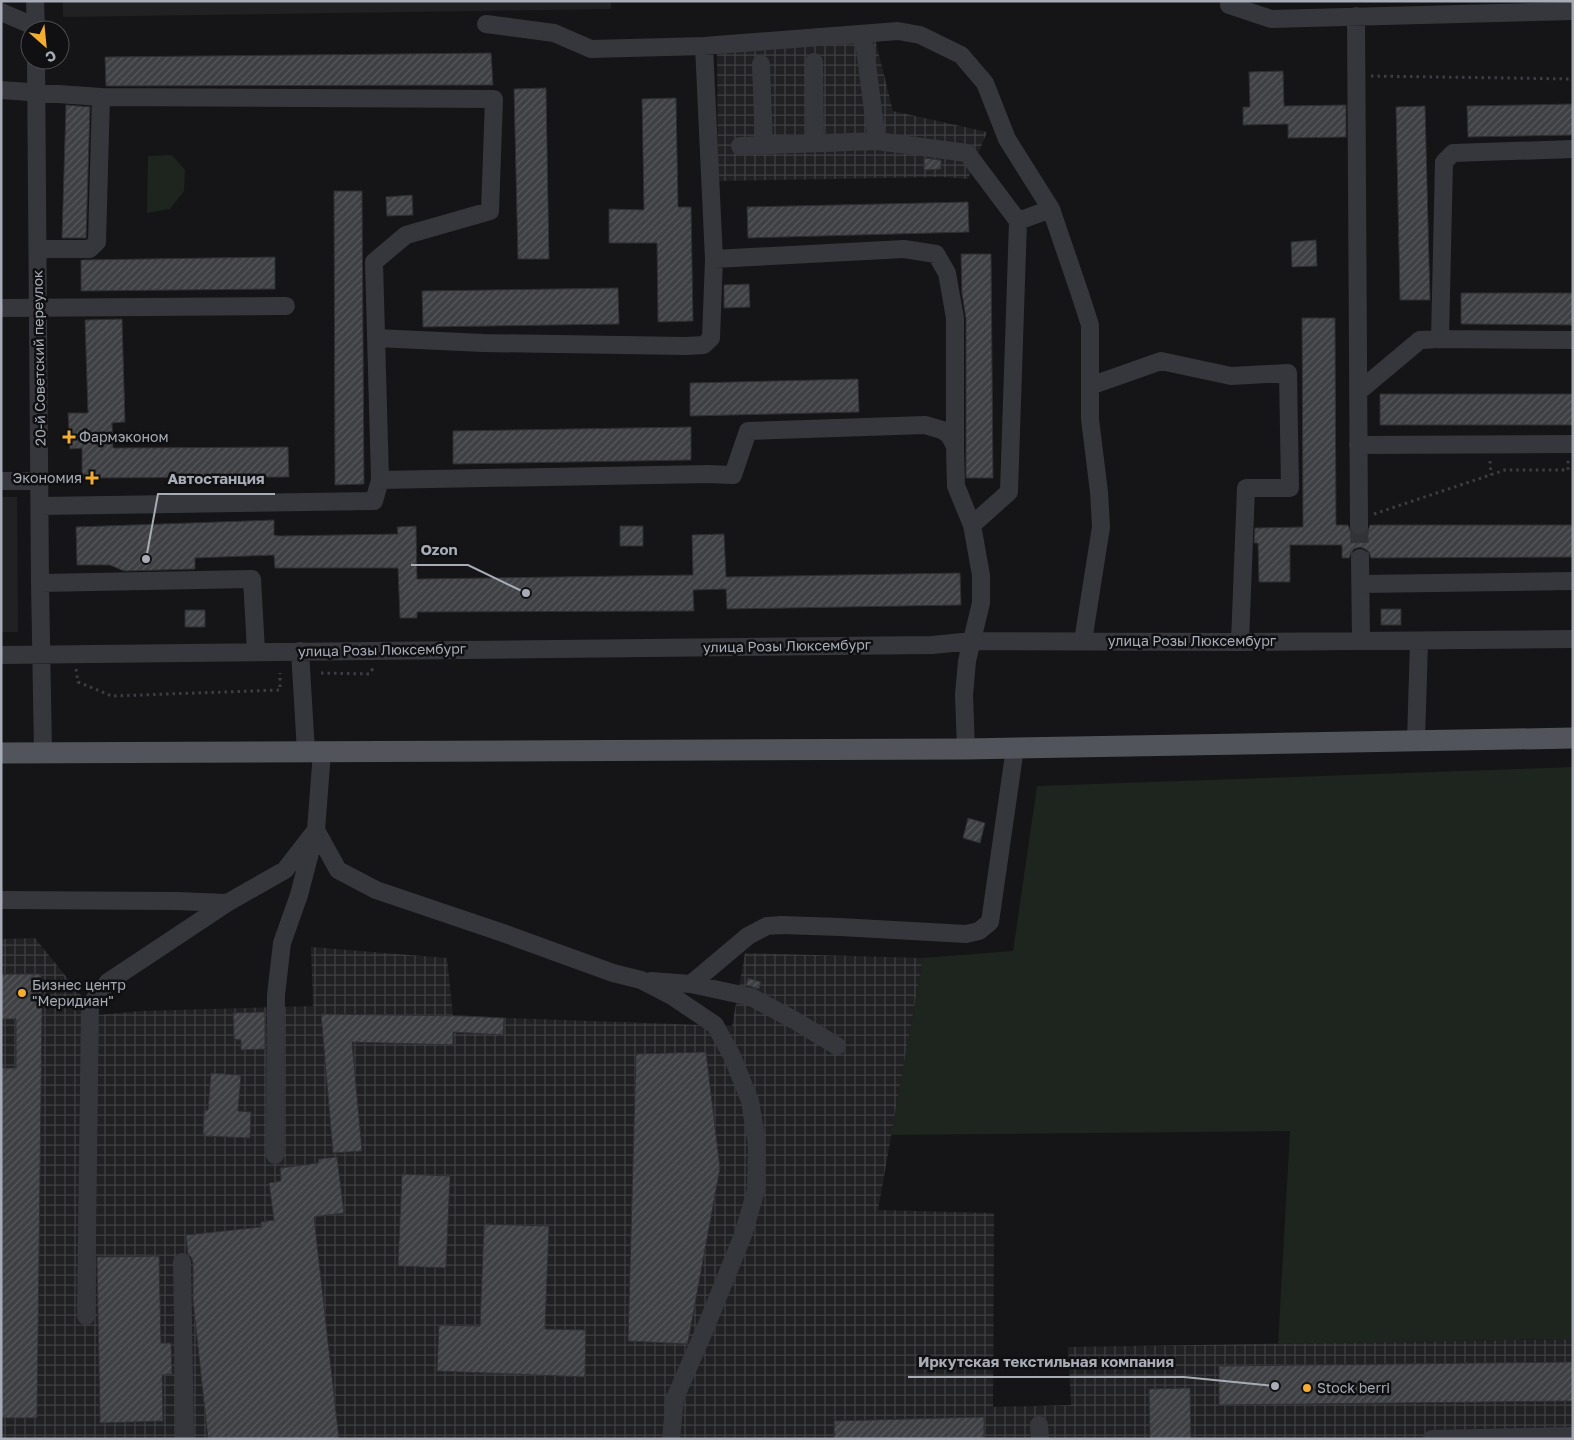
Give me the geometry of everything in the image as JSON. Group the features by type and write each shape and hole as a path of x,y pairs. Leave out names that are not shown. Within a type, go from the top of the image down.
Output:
{"main road":[{"path":"1,753 966,749 1573,738"}],"street":[{"path":"35,1 36,20"},
{"path":"1229,5 1271,18 1573,11"},
{"path":"1,12 20,21"},
{"path":"1356,16 1358,522"},
{"path":"486,24 554,33 591,49 704,46 898,31 920,35 961,55 985,83 1007,139 1051,209 1090,325 1090,419 1099,492 1100,527 1083,641"},
{"path":"862,34 877,140"},
{"path":"376,338 492,343 704,345 711,338 714,258 704,46"},
{"path":"814,62 815,144"},
{"path":"760,64 764,145"},
{"name":"20-й Советский переулок","path":"36,70 43,752"},
{"path":"1,90 101,96 494,99 490,211 406,235 374,262 380,480 374,501 40,506"},
{"path":"38,249 90,250 97,242 101,96"},
{"path":"740,146 877,140 967,153 1018,221 1008,492 972,525"},
{"path":"1440,339 1444,162 1453,153 1573,149"},
{"path":"1018,221 1051,209"},
{"path":"714,258 904,248 936,254 947,273 955,318 956,486 972,525 982,575 980,604 973,642 967,661 964,695 966,749"},
{"path":"1,308 286,306"},
{"path":"1358,392 1420,340 1573,340"},
{"path":"1090,386 1161,361 1231,376 1288,373 1290,488 1246,488 1240,642"},
{"path":"380,480 688,474 733,475 748,431 925,425 942,430 949,435 955,446"},
{"path":"1358,445 1573,444"},
{"path":"1,481 40,481"},
{"path":"1360,558 1361,641"},
{"path":"40,583 252,580 256,652"},
{"path":"1361,584 1573,581"},
{"name":"улица Розы Люксембург","path":"1,655 932,645 973,642 1573,639"},
{"path":"1416,741 1419,641"},
{"path":"276,1155 276,994 282,943 299,895 316,830 314,752 300,651"},
{"path":"691,984 748,936 768,926 840,926 966,934 979,931 990,922 1015,748"},
{"path":"86,1316 90,1005 108,982 227,903 285,870 316,830"},
{"path":"316,830 338,870 376,890 504,933 613,973 641,980 691,984 751,997 837,1046"},
{"path":"1,900 177,900 227,903"},
{"path":"641,980 672,996 714,1025 732,1056 750,1101 757,1144 756,1190 743,1235 675,1398 671,1439"},
{"path":"182,1262 185,1439"},
{"path":"1432,1439 1573,1436"}],"path":[{"path":"1356,76 1573,79"},
{"path":"1358,522 1505,470 1568,470 1568,459 1573,459"},
{"path":"321,673 369,674 378,661"},
{"path":"75,666 78,682 112,696 280,690 280,673"}],"shaded area":[{"path":"63,1 611,1 611,9 63,17"},
{"path":"875,39 893,111 987,132 968,179 942,177 718,181 717,50"},
{"path":"172,155 185,170 184,191 170,209 147,213 148,156"},
{"path":"1,497 17,497 18,632 1,632"},
{"path":"1573,767 1573,1339 1278,1344 1290,1131 891,1135 923,958 1013,951 1037,786"},
{"path":"35,938 97,1015 141,1011 313,1006 311,947 447,958 453,1016 732,1026 745,953 923,958 878,1210 994,1213 993,1407 1071,1405 1068,1347 1573,1339 1573,1439 1,1439 1,939"}],"building":[{"path":"491,53 493,85 106,86 105,57"},
{"path":"1283,71 1284,106 1346,105 1346,137 1288,138 1288,124 1243,125 1243,107 1250,107 1249,72"},
{"path":"546,88 549,259 518,259 514,89"},
{"path":"676,98 678,207 691,207 693,321 658,322 657,243 609,243 609,209 644,210 642,99"},
{"path":"1573,104 1573,135 1468,137 1467,106"},
{"path":"66,105 90,107 86,238 62,238"},
{"path":"1425,106 1430,300 1400,300 1396,107"},
{"path":"924,158 941,160 941,169 924,170"},
{"path":"334,191 362,191 364,484 335,485"},
{"path":"412,195 413,215 387,216 386,197"},
{"path":"968,202 969,232 748,238 747,207"},
{"path":"1316,240 1317,266 1292,267 1291,242"},
{"path":"961,254 991,254 993,478 966,478 966,318 962,294"},
{"path":"275,257 275,289 81,291 81,260"},
{"path":"749,284 750,307 724,308 724,285"},
{"path":"618,288 619,324 423,327 422,291"},
{"path":"1461,293 1573,293 1573,325 1461,324"},
{"path":"1302,318 1335,318 1336,525 1348,525 1353,534 1360,536 1368,531 1370,525 1573,525 1573,557 1371,558 1369,552 1360,547 1354,549 1349,558 1342,558 1342,545 1290,545 1290,582 1259,582 1258,543 1254,543 1255,528 1303,527"},
{"path":"122,319 125,422 112,423 113,448 288,447 289,477 82,478 82,448 70,449 68,413 88,413 85,320"},
{"path":"858,379 859,412 690,416 690,383"},
{"path":"1380,394 1573,394 1573,425 1380,425"},
{"path":"691,427 691,460 453,464 453,431"},
{"path":"274,520 274,535 279,536 398,534 397,527 416,526 417,579 693,575 692,535 724,534 726,577 960,573 961,605 727,609 726,589 693,590 694,611 417,612 417,618 400,618 398,568 275,568 274,555 195,558 195,569 124,571 110,565 77,565 76,527"},
{"path":"620,526 643,526 643,546 620,546"},
{"path":"1381,609 1401,609 1401,625 1381,625"},
{"path":"185,610 205,610 205,627 185,627"},
{"path":"968,818 985,823 980,843 963,838"},
{"path":"1,974 41,974 37,1418 1,1418 1,1068 16,1068 16,1019 1,1019"},
{"path":"748,978 761,982 759,989 746,985"},
{"path":"265,1012 265,1049 241,1050 241,1040 234,1039 233,1013"},
{"path":"321,1014 504,1018 503,1035 453,1032 453,1045 352,1042 362,1151 333,1153"},
{"path":"706,1052 720,1168 688,1342 687,1344 628,1341 636,1054"},
{"path":"211,1073 241,1075 238,1111 251,1112 250,1138 203,1136 204,1110 208,1110"},
{"path":"337,1157 344,1213 314,1217 339,1439 208,1439 193,1301 193,1262 188,1254 186,1235 261,1227 261,1222 274,1220 269,1183 281,1181 280,1168 318,1163 319,1159"},
{"path":"402,1174 450,1176 446,1268 398,1266"},
{"path":"484,1224 549,1226 545,1329 586,1330 585,1377 437,1371 439,1325 480,1326"},
{"path":"159,1256 161,1343 171,1343 172,1374 162,1375 163,1421 100,1423 97,1257"},
{"path":"1573,1362 1573,1401 1219,1405 1219,1366"},
{"path":"1190,1388 1191,1439 1150,1439 1149,1389"},
{"path":"984,1417 984,1439 834,1439 834,1421"}],"tunnel":[{"path":"1359,525 1360,558"}],"place":[{"name":"Фармэконом","path":"69,437"},
{"name":"Экономия","path":"92,478"},
{"name":"Автостанция","path":"146,559"},
{"name":"Ozon","path":"526,593"},
{"name":"Бизнес центр \"Меридиан\"","path":"22,993"},
{"name":"Иркутская текстильная компания","path":"1275,1386"},
{"name":"Stock berri","path":"1307,1388"}]}
